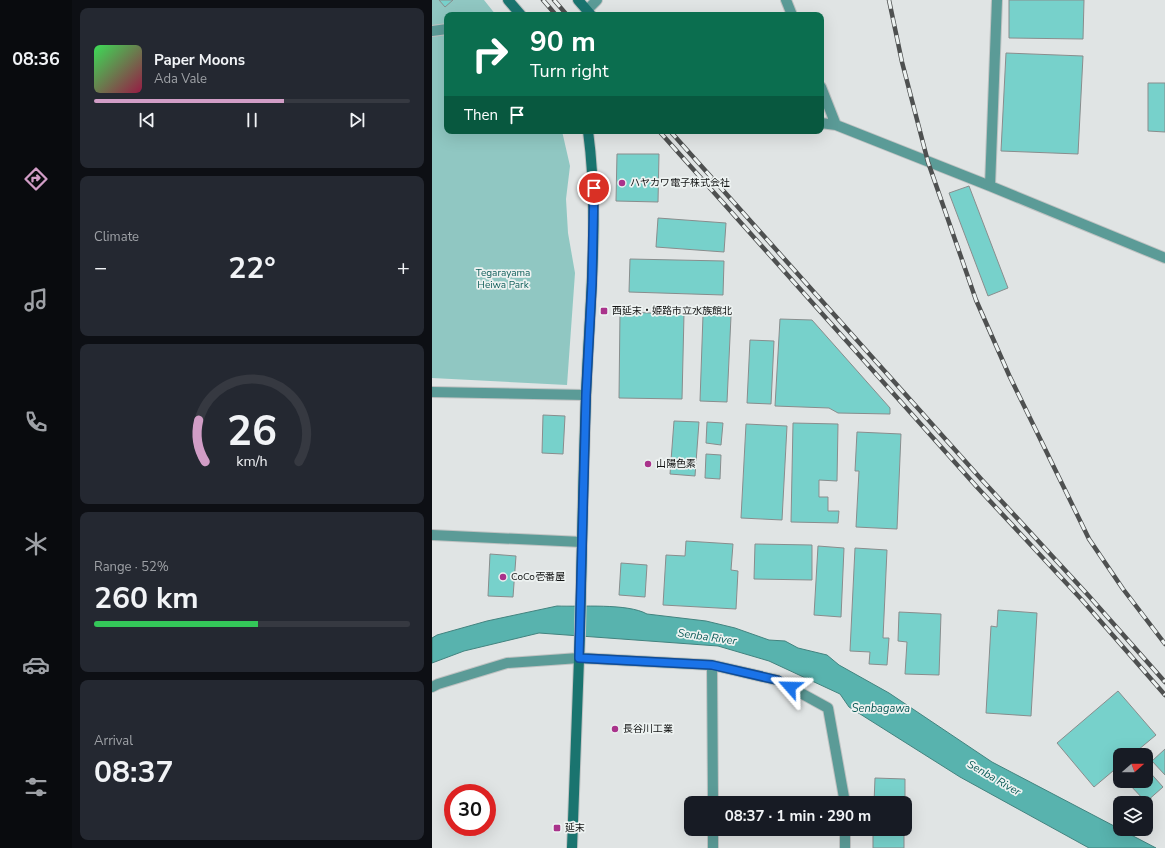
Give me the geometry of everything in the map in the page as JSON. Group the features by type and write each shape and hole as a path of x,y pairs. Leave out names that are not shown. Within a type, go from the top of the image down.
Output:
{"street":[{"path":"508,0 518,12"},
{"path":"578,0 588,12"},
{"path":"590,12 597,0"},
{"path":"786,0 791,12"},
{"path":"990,186 997,0"},
{"path":"432,31 444,29"},
{"path":"824,95 836,125"},
{"path":"824,123 836,125 1165,258"},
{"path":"572,848 586,395 592,283 594,204 593,172 588,134"},
{"path":"432,392 586,395"},
{"path":"432,535 582,542"},
{"path":"432,687 507,663 579,658 712,665 777,680 828,708 844,796"},
{"path":"712,665 712,796"},
{"path":"713,836 713,848"},
{"path":"844,848 845,836"}],"green space":[{"name":"Tegarayama Heiwa Park","path":"432,0 484,0 494,12 444,12 444,134 563,134 570,166 566,199 568,233 575,273 567,385 432,378"}],"water":[{"name":"Senbagawa","path":"557,606 604,606 628,608 647,614 706,621 735,628 769,640 785,641 798,648 827,655 839,665 889,693 992,762 1113,825 1113,836 1133,836 1156,848 1089,848 960,777 849,707 840,694 769,661 718,646 539,633 464,651 432,663 432,638 437,635 487,621"}],"building":[{"path":"439,0 453,0 445,7"},
{"path":"1009,0 1084,0 1083,39 1009,38"},
{"path":"1006,53 1083,56 1078,154 1001,151"},
{"path":"1148,83 1165,83 1165,132 1148,131"},
{"path":"617,154 659,154 658,202 616,201"},
{"path":"969,186 1008,288 988,296 949,193"},
{"path":"658,218 726,223 724,252 656,247"},
{"path":"630,259 724,261 723,295 629,292"},
{"path":"620,312 684,314 682,399 619,398"},
{"path":"703,315 731,316 727,402 700,401"},
{"path":"780,319 812,320 890,408 890,414 838,413 829,408 775,406"},
{"path":"750,340 774,341 771,404 747,403"},
{"path":"543,415 565,416 563,454 542,453"},
{"path":"674,421 699,422 695,476 670,474"},
{"path":"707,422 723,423 721,445 706,443"},
{"path":"793,423 838,424 837,481 819,480 819,497 828,497 828,511 839,511 838,523 791,522"},
{"path":"746,424 787,426 782,520 741,518"},
{"path":"857,432 901,434 897,529 856,527 859,471 855,471"},
{"path":"706,454 721,455 720,479 705,478"},
{"path":"686,541 733,544 731,570 738,571 736,609 663,605 666,555 685,556"},
{"path":"755,544 812,545 812,580 754,579"},
{"path":"818,546 844,548 841,617 814,615"},
{"path":"855,548 887,550 883,638 889,638 887,665 869,664 870,652 850,651"},
{"path":"490,554 516,556 513,597 488,596"},
{"path":"621,563 647,565 645,597 619,595"},
{"path":"998,610 1037,613 1031,716 986,713 991,626 997,627"},
{"path":"899,612 941,614 939,675 905,674 907,642 898,641"},
{"path":"1118,691 1156,735 1140,748 1113,748 1113,771 1094,787 1057,743"},
{"path":"1165,749 1165,775 1153,762 1153,760"},
{"path":"1153,776 1163,787 1153,796 1140,796 1133,788 1153,788"},
{"path":"875,778 905,779 905,796 874,796"},
{"path":"873,836 904,836 904,848 873,848"}],"railway":[{"path":"543,0 553,12"},
{"path":"554,0 564,12"},
{"path":"889,0 902,62 928,162 976,300 1009,375 1089,539 1123,589 1165,644"},
{"path":"662,134 976,486 1082,600 1165,695"},
{"path":"673,134 1165,682"}],"place":[{"name":"ハヤカワ電子株式会社","path":"622,183"},
{"name":"西延末・姫路市立水族館北","path":"604,311"},
{"name":"山陽色素","path":"648,464"},
{"name":"CoCo壱番屋","path":"503,577"},
{"name":"長谷川工業","path":"615,729"},
{"name":"延末","path":"557,828"}],"route":[{"path":"594,188 592,283 586,395 579,658 712,665 777,680 790,687"}],"water label":[{"name":"Senba River","path":"707,637"},
{"name":"Senba River","path":"994,778"}]}
